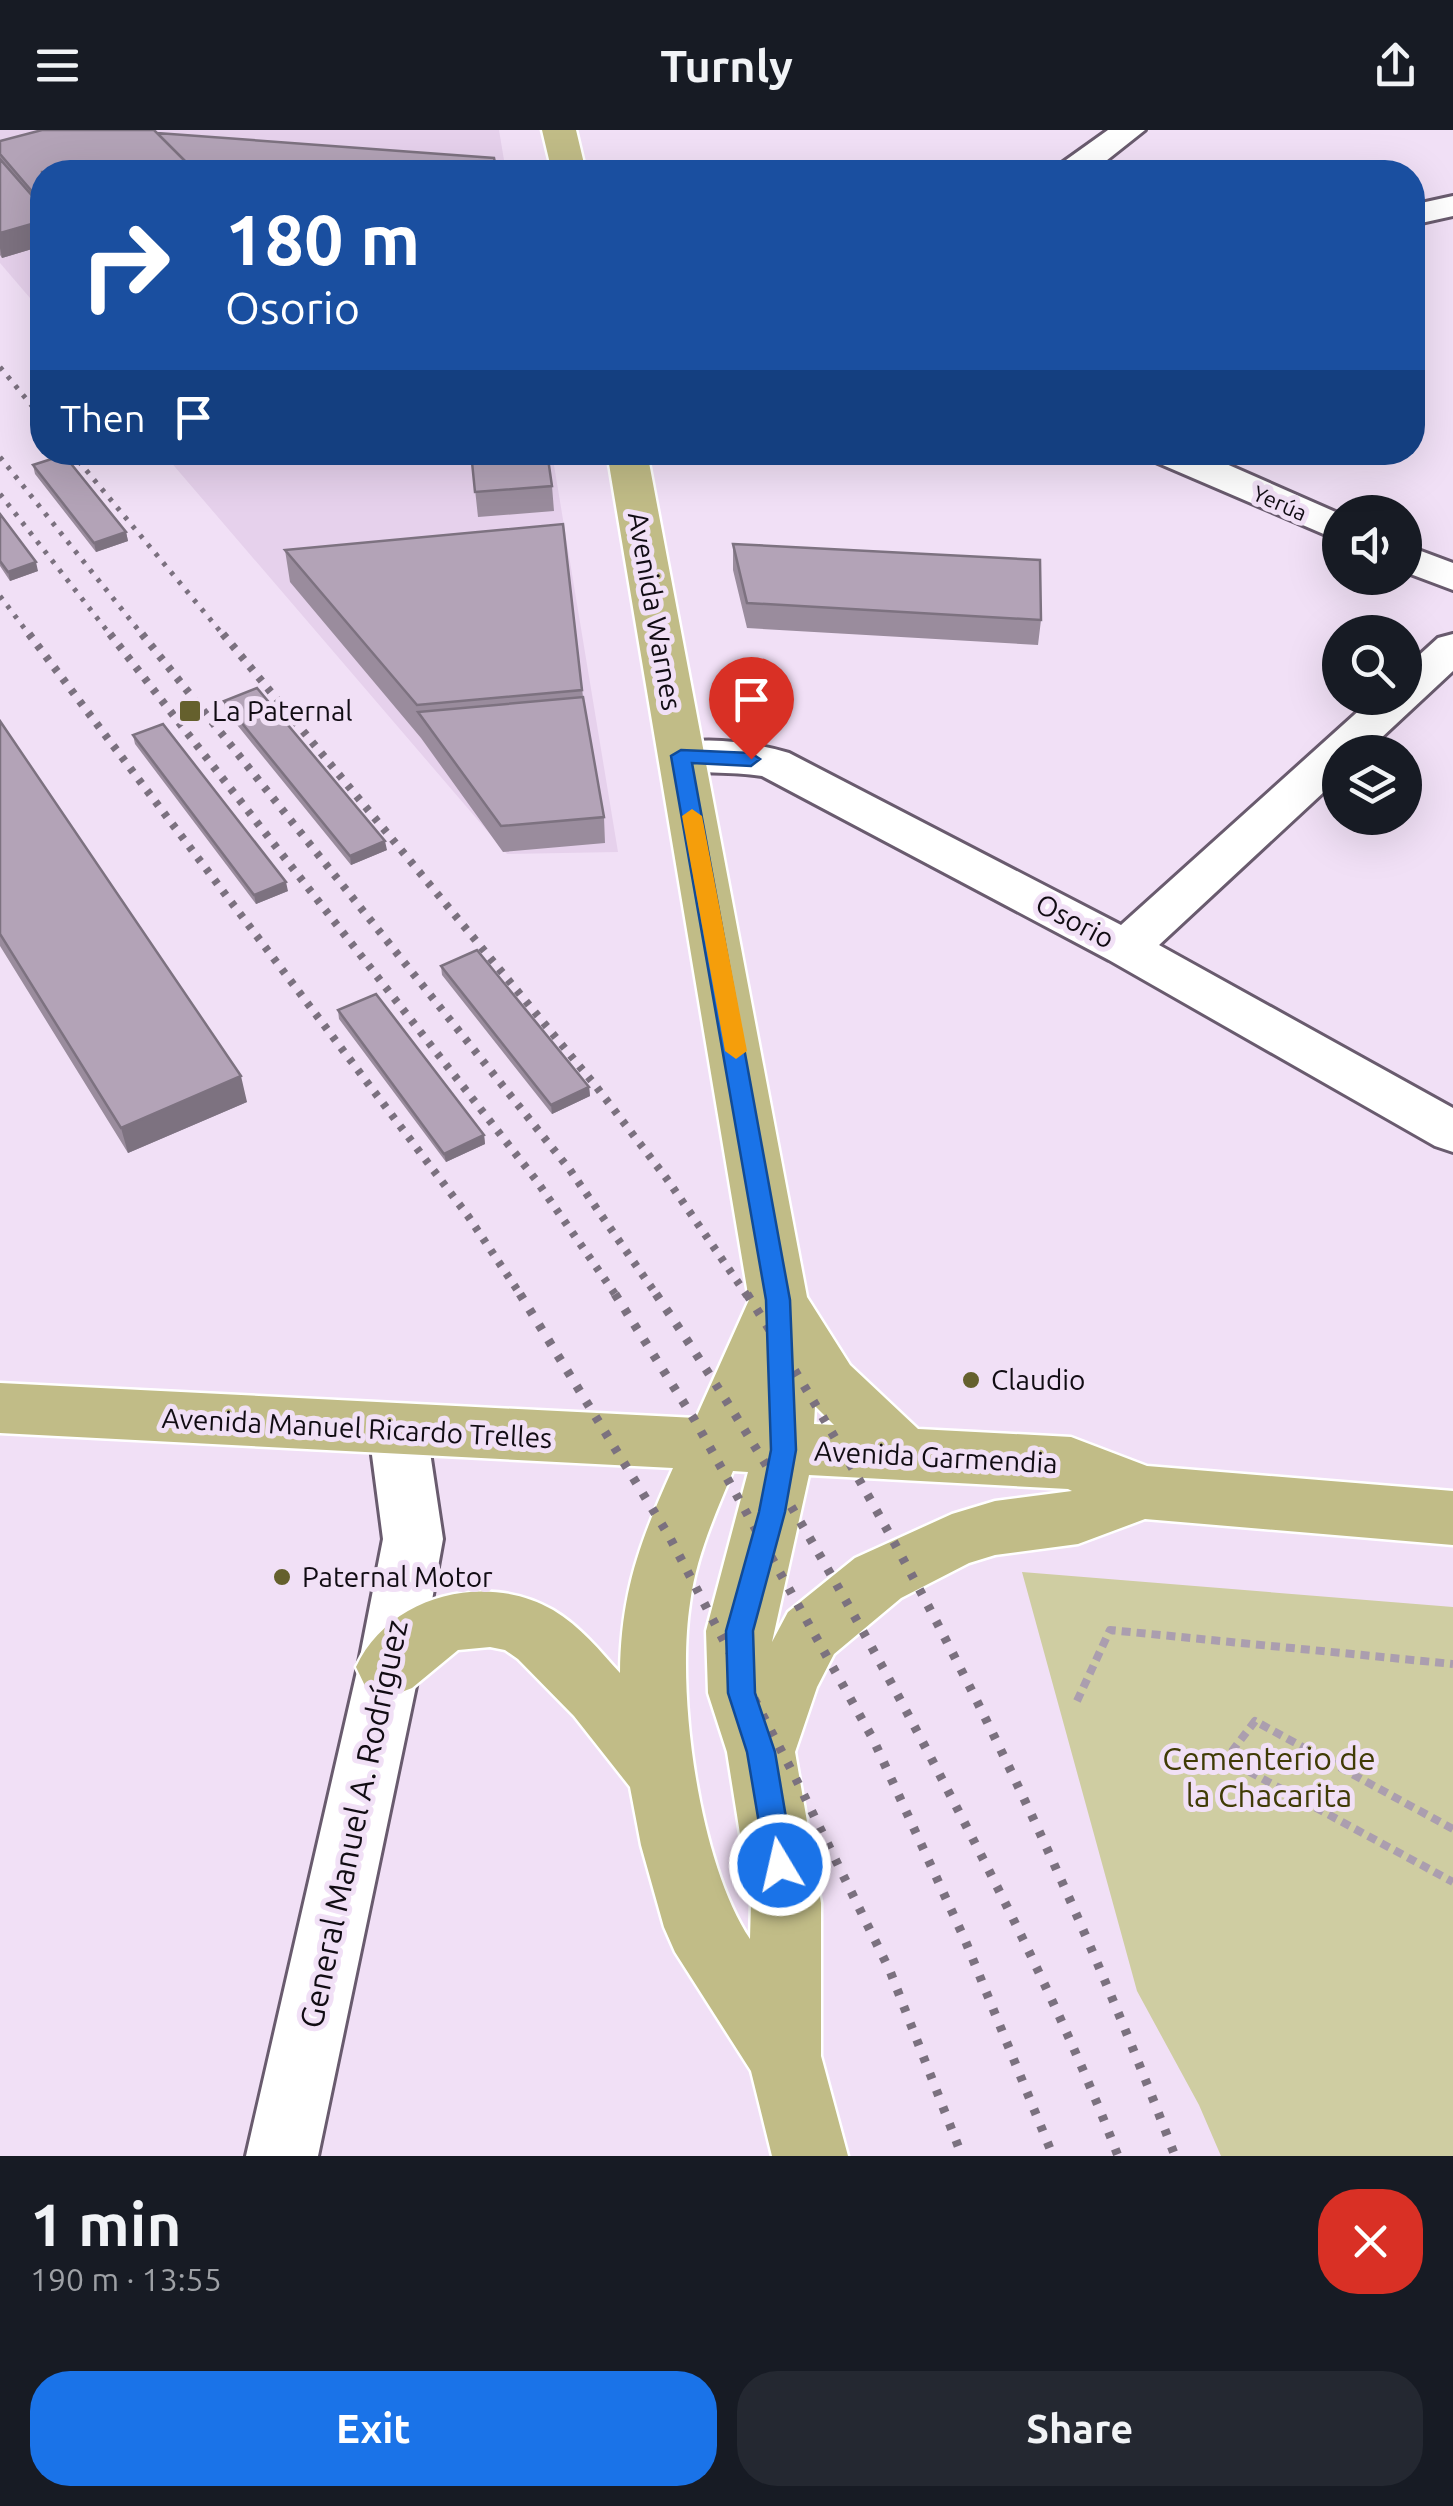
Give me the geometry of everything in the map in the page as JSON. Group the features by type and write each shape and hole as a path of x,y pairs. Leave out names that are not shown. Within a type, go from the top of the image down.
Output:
{"main road":[{"path":"559,130 566,160"},
{"name":"Avenida Warnes","path":"629,465 778,1300 784,1450 772,1512 739,1631 742,1693 761,1752 786,1903 784,2056 810,2156"},
{"path":"778,1300 828,1382 905,1456"},
{"name":"Avenida Warnes","path":"778,1300 670,1545 657,1604 653,1670 662,1774 676,1845 700,1928 784,2056"},
{"name":"Avenida Manuel Ricardo Trelles","path":"0,1408 713,1447"},
{"name":"Avenida Garmendia","path":"713,1447 1071,1463 1144,1492 1453,1518"},
{"name":"Avenida Warnes","path":"761,1752 786,1680 811,1633 878,1578 952,1542 995,1528 1078,1517 1144,1492"},
{"path":"390,1666 430,1632 460,1620 494,1618 528,1629 558,1654 662,1774"}],"street":[{"path":"1088,160 1130,130"},
{"path":"1425,213 1453,206"},
{"name":"Yerúa","path":"1195,465 1322,521"},
{"path":"1422,564 1453,578"},
{"path":"1422,676 1453,648"},
{"path":"1126,948 1380,715"},
{"name":"Osorio","path":"681,756 729,756 773,763 1126,948 1453,1132"},
{"name":"General Manuel A. Rodríguez","path":"282,2156 390,1666 413,1539 398,1432"}],"path":[{"path":"1076,1701 1110,1630 1453,1664"},
{"path":"1453,1828 1254,1721 1226,1759 1453,1882"}],"shaded area":[{"path":"0,130 499,130 504,160 30,160 30,298 0,263"},
{"path":"173,465 554,465 618,852 507,854"}],"green space":[{"name":"Cementerio de la Chacarita","path":"1022,1572 1453,1607 1453,2156 1221,2156 1199,2105 1137,1991"}],"building":[{"path":"42,130 154,130 184,160 30,160 30,189 0,154 0,141"},
{"path":"157,133 494,160 184,160"},
{"path":"0,159 30,193 30,224 0,233"},
{"path":"33,465 72,465 126,532 94,543"},
{"path":"472,465 549,465 552,486 475,492"},
{"path":"0,514 36,562 8,572 0,561"},
{"path":"563,524 582,690 417,705 285,550"},
{"path":"733,544 1040,560 1041,620 747,603"},
{"path":"257,688 385,841 350,856 224,701"},
{"path":"583,697 604,817 501,826 418,712"},
{"path":"0,721 241,1076 121,1128 0,934"},
{"path":"163,724 286,882 254,895 133,735"},
{"path":"477,950 589,1087 551,1105 441,966"},
{"path":"376,994 484,1135 444,1154 338,1010"}],"railway":[{"path":"0,367 30,403"},
{"path":"0,457 144,637"},
{"path":"82,465 225,637"},
{"path":"0,494 112,637"},
{"path":"0,596 31,637"},
{"path":"29,634 468,1216 520,1294"},
{"path":"110,634 536,1180 616,1295"},
{"path":"142,634 570,1170 658,1297"},
{"path":"223,634 595,1085 667,1179 748,1297"},
{"path":"520,1294 669,1536 794,1775 890,1971 962,2156"},
{"path":"656,1294 772,1474 912,1722 1037,1968 1118,2156"},
{"path":"747,1294 871,1501 983,1714 1084,1932 1175,2156"},
{"path":"616,1295 694,1419 873,1739 965,1940 1053,2156"}],"slow traffic":[{"path":"692,816 736,1051"}],"place":[{"name":"La Paternal","path":"190,711"},
{"name":"Claudio","path":"971,1380"},
{"name":"Paternal Motor","path":"282,1577"}],"route":[{"path":"751,759 681,756 778,1300 784,1450 772,1512 739,1631 742,1693 761,1752 780,1865"}]}
